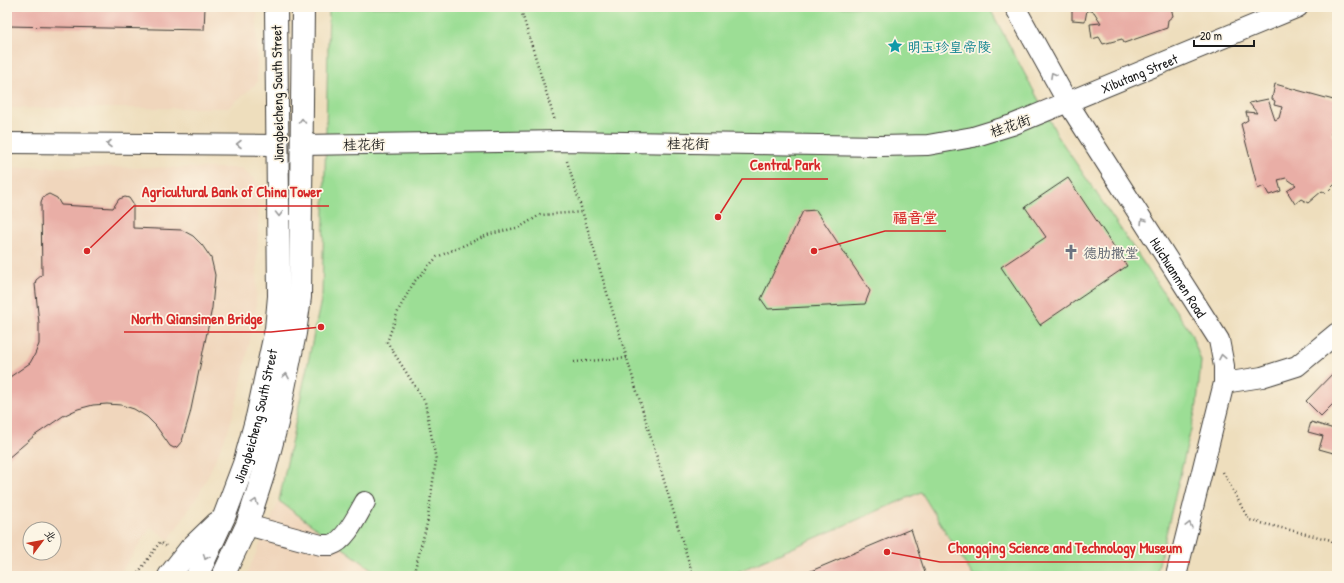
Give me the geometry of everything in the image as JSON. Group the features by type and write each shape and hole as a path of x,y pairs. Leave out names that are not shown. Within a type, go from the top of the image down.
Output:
{"main road":[{"name":"Jiangbeicheng South Street","path":"198,576 224,517 244,464 257,417 276,329 279,296 276,7"},
{"name":"Jiangbeicheng South Street","path":"222,576 247,525 265,469 277,423 299,304 302,7"},
{"path":"169,576 190,549 224,517"}],"street":[{"name":"Huichuanmen Road","path":"1015,7 1068,103 1218,340 1224,366 1224,383 1176,576"},
{"name":"Xibutang Street","path":"1068,103 1298,7"},
{"name":"桂花街","path":"301,145 561,141 880,146 928,145 973,137 1012,125 1068,103"},
{"path":"7,143 278,144"},
{"path":"1224,383 1262,377 1296,366 1337,333"},
{"path":"247,525 322,545 331,545 339,541 346,534 365,502"}],"path":[{"path":"520,7 693,576"},
{"path":"413,576 427,524 436,460 425,402 387,342 399,310 414,282 437,257 490,234 520,227 540,215 582,212"},
{"path":"574,362 627,358"},
{"path":"1209,445 1249,520 1330,540 1337,547"},
{"path":"136,576 155,549"}],"shaded area":[{"path":"7,7 257,7 257,83 228,108 7,108"},
{"path":"7,167 241,168 259,184 256,309 240,389 229,428 200,492 169,540 151,527 118,576 7,576"},
{"path":"921,492 973,576 729,576"},
{"path":"279,501 381,576 246,576"}],"green space":[{"path":"329,7 989,7 1059,138 1191,333 1201,361 1197,404 1156,576 973,576 921,492 728,576 381,576 279,501 322,295"}],"building":[{"path":"7,7 205,7 204,30 7,26"},
{"path":"1065,7 1171,7 1173,16 1168,20 1167,28 1124,43 1122,39 1103,44 1099,37 1092,39 1090,24 1101,23 1094,12 1087,10 1085,21 1072,20 1072,10 1065,9"},
{"path":"1275,84 1337,101 1337,126 1334,125 1331,134 1334,139 1337,136 1337,182 1326,193 1322,191 1308,203 1301,199 1295,204 1287,191 1296,185 1286,178 1278,180 1281,191 1269,195 1264,186 1258,189 1241,124 1248,120 1246,112 1257,113 1249,103 1268,99 1275,120 1279,118 1282,107 1274,105 1275,101 1272,99"},
{"name":"德肋撒堂","path":"1068,178 1127,266 1040,325 1001,267 1046,237 1025,207"},
{"path":"49,194 57,198 61,205 113,208 119,199 125,197 129,198 133,204 133,228 182,230 193,236 202,245 211,258 215,275 212,308 190,414 182,441 177,447 174,448 170,446 156,426 147,417 134,409 121,405 107,404 93,405 78,409 63,416 34,436 7,459 7,379 30,363 39,344 39,323 35,284 36,280 42,275 41,202 43,197"},
{"path":"816,210 870,291 865,304 768,309 761,299 803,211"},
{"path":"1337,369 1337,408 1333,404 1321,416 1306,401"},
{"path":"1337,421 1337,454 1319,449 1323,436 1308,432 1311,422 1334,429"},
{"path":"911,529 926,576 799,576"}],"place":[{"name":"明玉珍皇帝陵","path":"895,46"},
{"name":"Central Park","path":"718,217"},
{"name":"Agricultural Bank of China Tower","path":"87,251"},
{"name":"福音堂","path":"814,251"},
{"name":"德肋撒堂","path":"1071,252"},
{"name":"North Qiansimen Bridge","path":"321,327"},
{"name":"Chongqing Science and Technology Museum","path":"887,552"}]}
